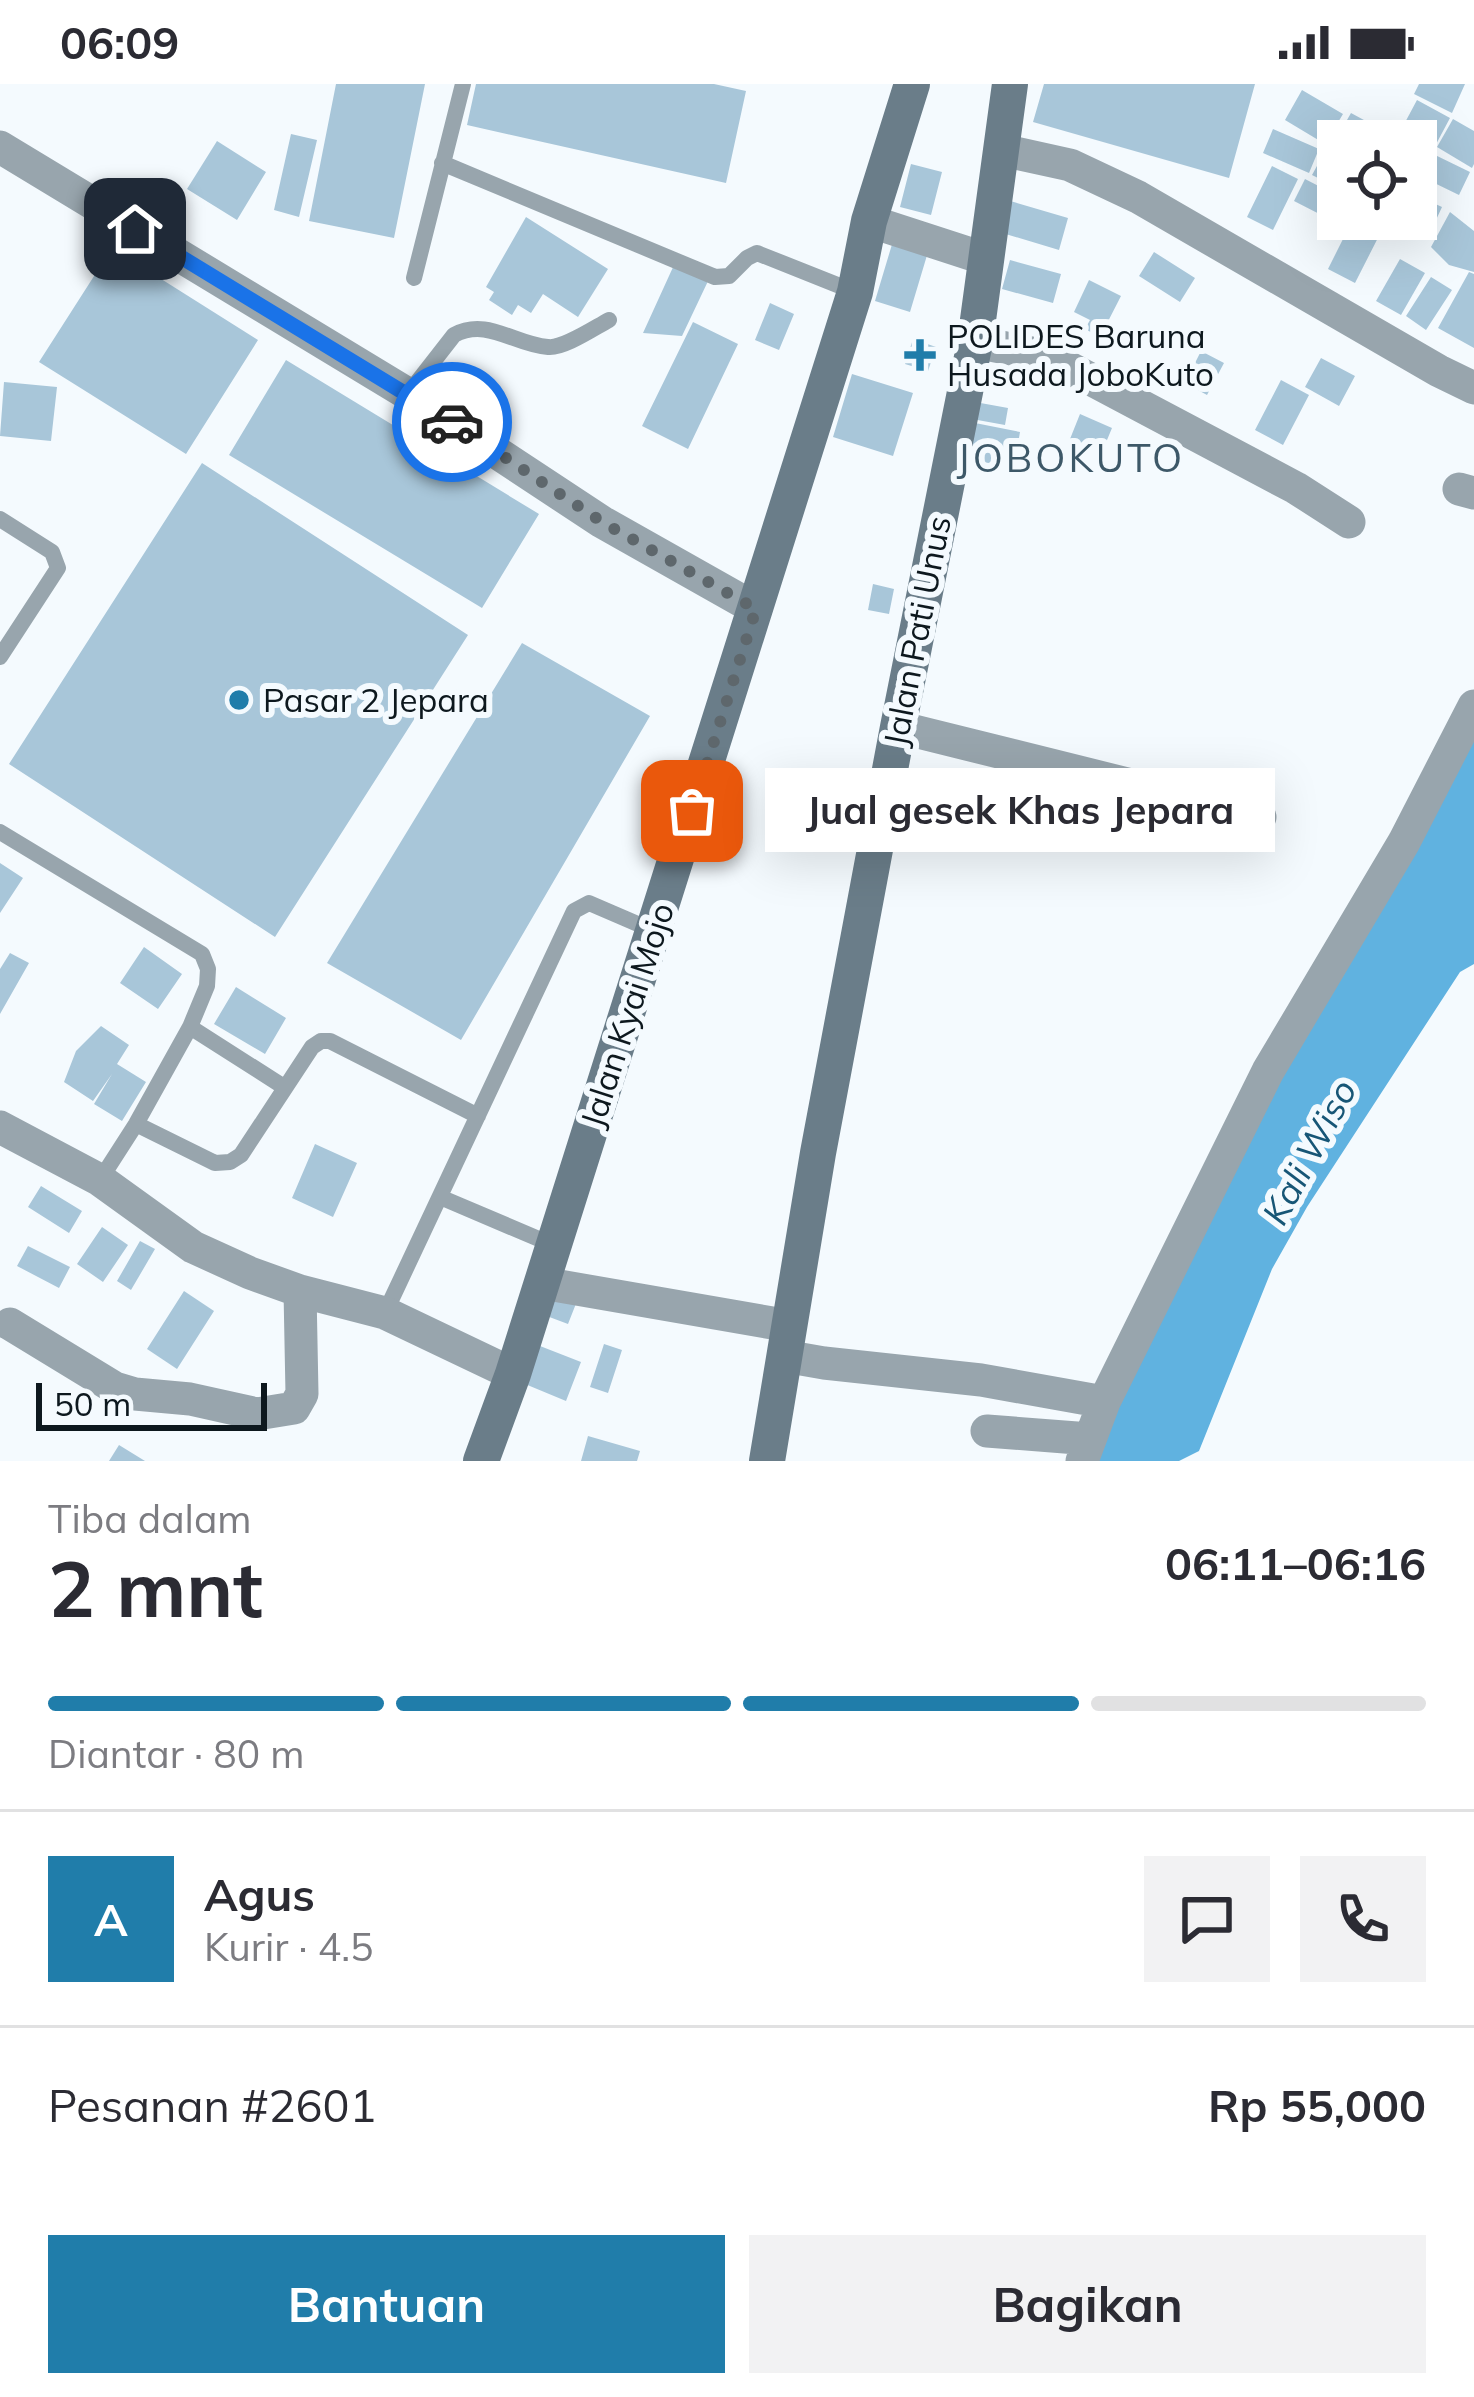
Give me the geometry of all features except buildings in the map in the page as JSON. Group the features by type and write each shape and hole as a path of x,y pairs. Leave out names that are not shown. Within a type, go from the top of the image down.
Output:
{"main road":[{"name":"Jalan Kyai Mojo","path":"481,1461 513,1374 756,609 855,292 868,221 912,84"},
{"name":"Jalan Pati Unus","path":"767,1461 818,1154 975,341 1010,84"}],"street":[{"path":"0,147 408,394 445,436 756,609"},
{"path":"1002,150 1070,165 1138,197 1474,388"},
{"path":"868,221 986,259"},
{"path":"975,341 1046,356 1296,488 1349,522"},
{"path":"987,1430 1086,1450 1104,1402 1268,1071 1404,842 1474,706"},
{"path":"898,727 1260,817"},
{"path":"0,1126 100,1180 193,1247 250,1274 385,1313 513,1374"},
{"path":"542,1283 787,1341 1104,1402"},
{"path":"10,1324 126,1393 172,1396 268,1414 286,1411 300,1400 300,1291"}],"lane":[{"path":"414,278 464,84"},
{"path":"442,164 715,277 729,276 758,253 855,292"},
{"path":"408,394 454,335 464,330 493,331 545,348 558,347 610,320"},
{"path":"0,519 52,552 58,568 0,657"},
{"path":"0,832 202,954 208,969 207,986 190,1027 100,1180"},
{"path":"385,1313 574,911 589,904 597,906 653,932"},
{"path":"190,1027 284,1087"},
{"path":"136,1124 215,1163 230,1162 241,1155 312,1047 321,1041 330,1041 478,1116"},
{"path":"440,1197 554,1245"}],"water":[{"name":"Kali Wiso","path":"1474,725 1474,964 1460,972 1307,1207 1272,1269 1199,1451 1179,1461 1087,1461 1158,1294"}],"way so far":[{"path":"452,422 602,522 756,609 692,811"}],"place":[{"name":"POLIDES Baruna Husada JoboKuto","path":"920,355"},
{"name":"Pasar 2 Jepara","path":"239,700"},
{"name":"Jual gesek Khas Jepara","path":"692,811"}],"district":[{"name":"JOBOKUTO","path":"1071,458"}],"route":[{"path":"135,229 452,422"}]}
